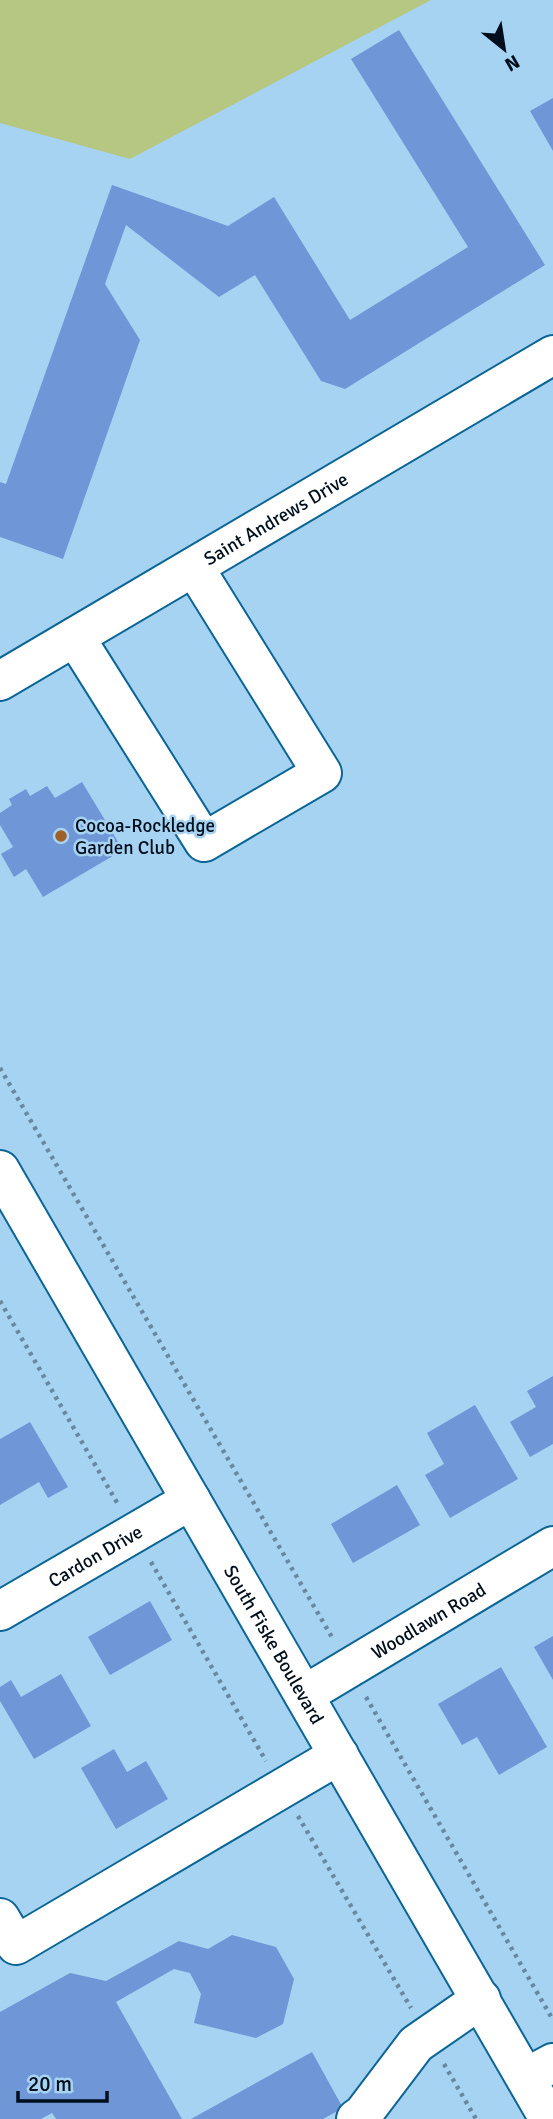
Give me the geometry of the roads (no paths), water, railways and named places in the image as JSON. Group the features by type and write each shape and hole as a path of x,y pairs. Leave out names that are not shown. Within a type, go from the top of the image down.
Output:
{"street":[{"name":"Saint Andrews Drive","path":"0,681 553,355"},
{"path":"75,637 204,842 322,773 194,567"},
{"name":"South Fiske Boulevard","path":"3,1180 481,1999 540,2070 550,2119"},
{"name":"Cardon Drive","path":"0,1611 191,1500"},
{"name":"Woodlawn Road","path":"304,1695 553,1546"},
{"path":"0,1918 16,1945 339,1755"},
{"path":"356,2119 363,2114 416,2044 481,1999"}],"place":[{"name":"Cocoa-Rockledge Garden Club","path":"61,836"}]}
